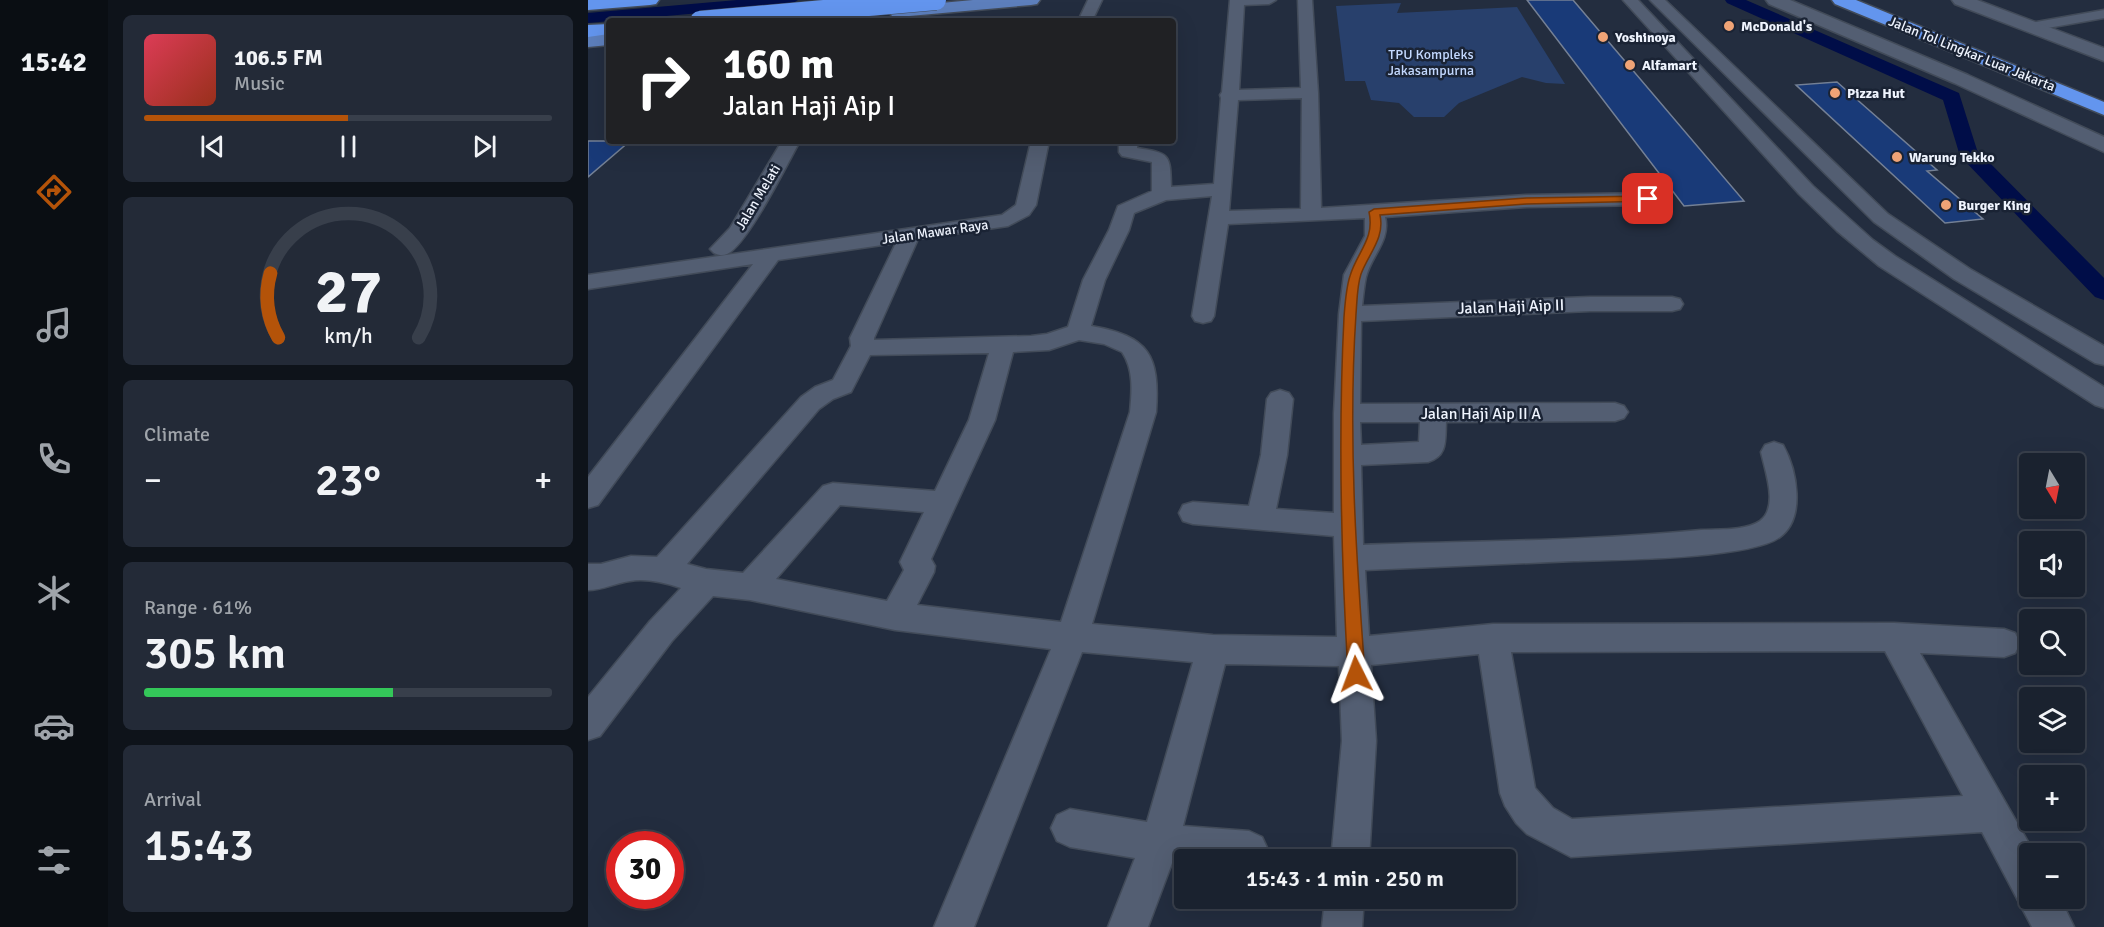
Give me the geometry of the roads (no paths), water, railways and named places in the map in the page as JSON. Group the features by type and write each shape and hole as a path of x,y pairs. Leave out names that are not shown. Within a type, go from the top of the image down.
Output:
{"highway":[{"path":"588,5 650,0"},
{"path":"734,18 936,0"},
{"name":"Jalan Tol Lingkar Luar Jakarta","path":"1841,0 2104,109"},
{"name":"Jalan Tol Lingkar Luar Jakarta","path":"1883,0 2104,90"},
{"path":"1862,9 2104,122"},
{"path":"588,31 606,29"}],"main road":[{"path":"814,18 843,10 863,12 1031,0"},
{"path":"588,41 606,39"}],"street":[{"path":"1086,18 1095,0"},
{"path":"1203,316 1222,189 1228,95 1238,1 1269,0"},
{"path":"1305,0 1310,93 1311,213"},
{"path":"1630,0 1822,207 1853,236 1887,261 2104,399"},
{"path":"1657,0 1881,218 1910,241 2104,357"},
{"path":"1775,0 1970,83 2104,145"},
{"path":"1961,0 2104,55"},
{"path":"2030,27 2104,15"},
{"path":"1228,95 1310,93"},
{"name":"Jalan Melati","path":"721,249 738,231 789,144"},
{"name":"Jalan Mawar Raya","path":"588,282 773,253 910,236 997,222 1016,215 1026,205 1043,144"},
{"path":"1128,144 1128,152 1156,156 1161,160 1162,194"},
{"path":"1078,332 1094,280 1119,230 1125,210 1162,194 1222,189"},
{"path":"1217,218 1374,212 1526,201 1648,199"},
{"path":"1351,849 1359,741 1348,526 1347,413 1350,314 1355,275 1375,236 1377,224 1374,212"},
{"path":"664,570 810,403 824,393 842,386 863,346 862,338 910,236"},
{"path":"588,497 773,253"},
{"name":"Jalan Haji Aip II","path":"1350,314 1590,303 1672,304"},
{"path":"863,346 873,348 1003,345 1049,342 1078,332 1109,337 1130,346 1138,357 1145,388 1137,434 1072,637 954,927"},
{"path":"895,616 919,572 920,566 915,562 982,420 1003,345"},
{"path":"1260,519 1274,456 1280,399"},
{"name":"Jalan Haji Aip II A","path":"1347,413 1615,412"},
{"path":"1348,454 1428,452 1432,447 1433,414"},
{"path":"1349,558 1662,546 1745,538 1769,530 1780,518 1784,497 1774,452"},
{"path":"750,587 833,494 942,503"},
{"path":"1192,513 1348,526"},
{"path":"588,577 601,577 631,568 664,570 705,582 750,587 895,616 1072,637 1214,650 1355,652 1493,638 1894,637 2004,643"},
{"path":"588,724 648,647 705,582"},
{"path":"1894,637 2019,863"},
{"path":"1493,638 1518,793 1529,813 1545,826 1571,838 1991,813"},
{"path":"1128,927 1160,843 1214,650"},
{"path":"1070,828 1160,843 1236,849"},
{"path":"1342,927 1344,909"},
{"path":"2044,909 2054,927"}],"waterway":[{"path":"588,18 790,0"},
{"path":"1733,0 1952,97 1967,152 2104,292"}],"place":[{"name":"McDonald's","path":"1729,26"},
{"name":"Yoshinoya","path":"1603,37"},
{"name":"Alfamart","path":"1630,65"},
{"name":"Pizza Hut","path":"1835,93"},
{"name":"Warung Tekko","path":"1897,157"},
{"name":"Burger King","path":"1946,205"}],"park label":[{"name":"TPU Kompleks Jakasampurna","path":"1431,62"}]}
